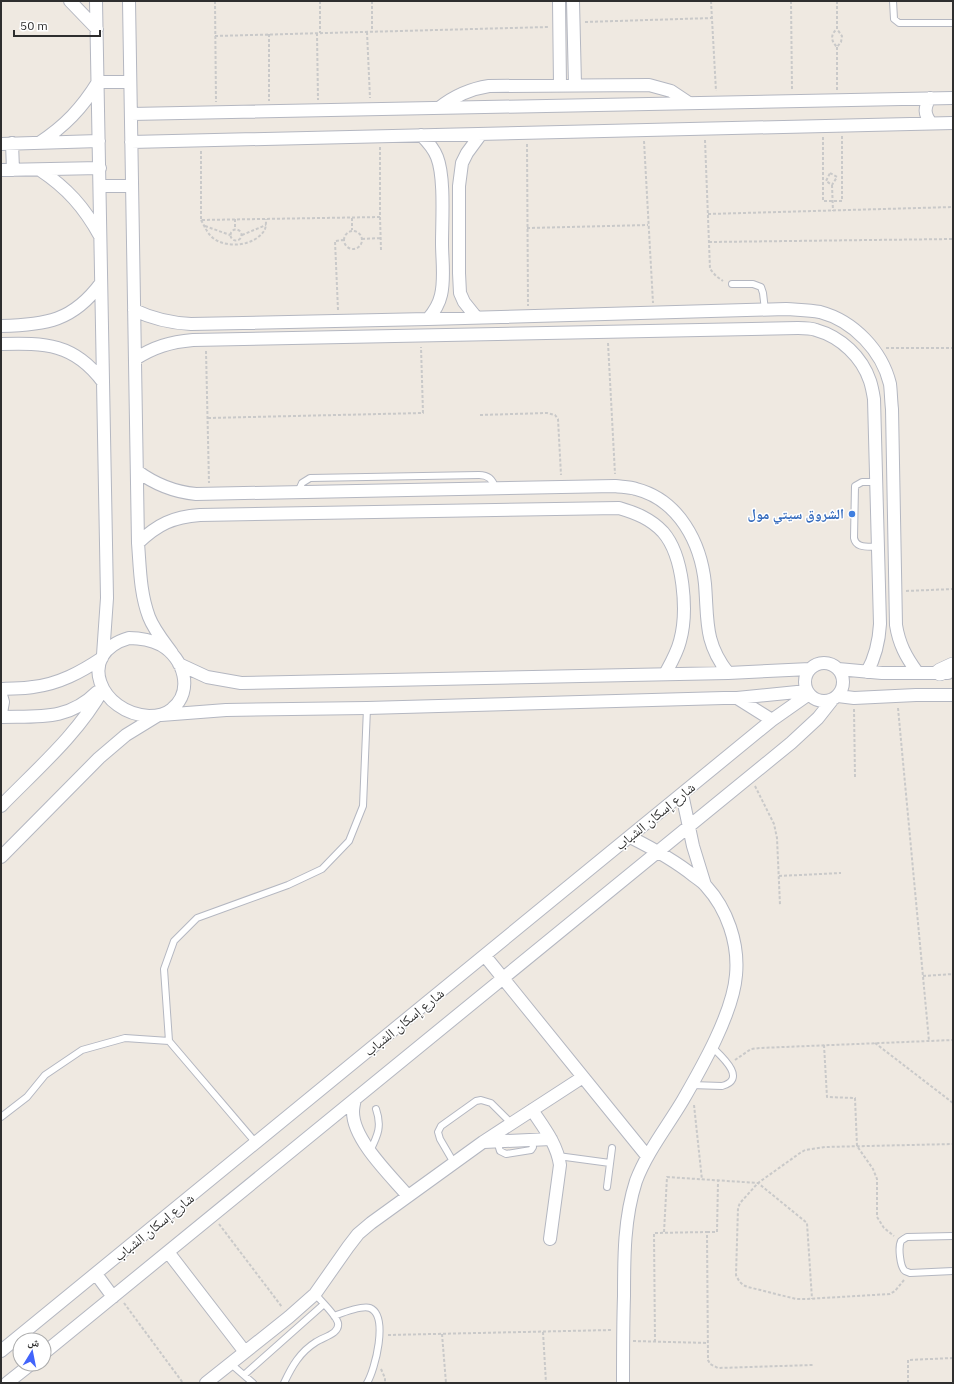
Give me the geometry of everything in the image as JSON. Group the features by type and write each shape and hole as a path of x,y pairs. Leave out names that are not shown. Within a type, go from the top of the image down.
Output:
{"street":[{"path":"70,1 97,28"},
{"path":"96,1 107,598 103,656 98,671 99,680 109,697 125,710 135,714 159,715 226,710 367,708 737,698 808,693"},
{"path":"1,857 99,758 126,736 159,715 171,710 178,703 183,694 185,683 184,673 149,618 140,578 138,544 129,1"},
{"path":"559,1 560,86"},
{"path":"573,1 575,85"},
{"path":"98,82 130,82"},
{"path":"39,143 67,122 89,96 98,82"},
{"path":"439,108 450,99 462,93 475,88 489,86 649,85 671,91 689,103"},
{"path":"930,98 926,104 925,111 927,118 931,123"},
{"path":"131,114 953,98"},
{"path":"131,142 953,122"},
{"path":"476,317 464,302 460,293 458,273 458,186 464,158 480,134"},
{"path":"421,135 428,142 437,158 440,167 441,186 441,294 436,308 428,319"},
{"path":"99,141 7,143 7,170 100,168"},
{"path":"40,170 69,192 92,221 101,238"},
{"path":"100,186 132,186"},
{"path":"1,326 45,323 62,317 78,308 102,283"},
{"path":"134,310 147,316 176,323 339,321 765,310 804,310 821,313 836,318 850,326 862,336 872,348 883,366 890,386 892,409 896,625 898,638 906,656 917,672"},
{"path":"28,325 31,332 28,344"},
{"path":"135,359 162,345 177,341 206,340 798,328 816,330 834,337 849,348 862,363 870,380 874,399 880,636 874,660 867,672"},
{"path":"1,344 47,345 64,350 80,358 93,368 103,382"},
{"path":"137,471 148,479 171,490 196,494 615,486 637,489 656,497 671,508 685,523 694,540 701,561 705,583 708,633 715,655 728,673"},
{"path":"138,544 160,525 173,519 200,515 601,508 619,508 636,512 651,521 664,533 673,548 678,565 684,605 684,623 674,658 665,674"},
{"path":"1,689 32,688 62,680 76,674 103,656 110,647 119,641 129,638 139,638 150,641 162,646 172,653"},
{"path":"949,670 917,672 867,672 838,669 827,663 815,665 810,669 805,680 805,686 808,693 816,700 822,702 836,698 897,695 953,696"},
{"path":"179,664 207,677 241,683 728,673 810,669"},
{"path":"836,698 844,685 844,679 838,669"},
{"path":"1,717 46,716 71,711 83,704 103,688"},
{"path":"1,806 77,728 103,688"},
{"name":"شارع إسكان الشباب","path":"1,1351 772,720 808,693"},
{"path":"1,695 3,702 1,713"},
{"path":"737,698 772,720"},
{"name":"شارع إسكان الشباب","path":"52,1346 750,777 808,728 836,698"},
{"path":"682,794 693,846 706,885"},
{"path":"623,1383 624,1258 626,1232 636,1182 647,1156 691,1085 712,1047 732,997 736,975 736,950 730,926 720,904 706,885 686,869 630,837"},
{"path":"485,956 647,1156"},
{"path":"206,1383 289,1317 315,1294 358,1234 483,1142 583,1077"},
{"path":"355,1099 353,1112 355,1125 361,1138 408,1196"},
{"path":"532,1110 556,1147 560,1166 550,1238"},
{"path":"483,1142 551,1139"},
{"path":"168,1252 245,1352"},
{"path":"96,1274 115,1295"},
{"path":"7,1383 21,1379"}],"lane":[{"path":"893,1 894,18 895,21 899,23 953,23"},
{"path":"732,284 756,284 761,287 765,310"},
{"path":"876,482 862,482 855,486 854,538 855,543 859,546 878,546"},
{"path":"256,1143 169,1041 164,969 174,941 197,918 288,885 322,869 348,841 363,806 367,708"},
{"path":"1,1117 27,1097 45,1074 82,1050 125,1038 169,1041"},
{"path":"691,1085 722,1086 726,1085 733,1076 732,1068 712,1047"},
{"path":"454,1163 438,1136 439,1129 444,1123 472,1103 481,1100 490,1103 511,1123"},
{"path":"370,1151 377,1136 379,1127 379,1118 376,1109"},
{"path":"607,1187 612,1148"},
{"path":"558,1156 610,1163"},
{"path":"953,1236 907,1237 901,1242 901,1267 905,1271 953,1271"},
{"path":"284,1383 289,1371 302,1352 311,1345 334,1333 336,1330 338,1323 334,1316 315,1294"},
{"path":"244,1375 324,1304"},
{"path":"334,1316 363,1307 374,1310 378,1317 379,1335 376,1359 367,1383"},
{"path":"230,1364 253,1383"}],"path":[{"path":"215,1 216,112"},
{"path":"320,1 320,33"},
{"path":"372,1 372,32"},
{"path":"711,1 717,102"},
{"path":"791,1 792,101"},
{"path":"837,1 837,29 842,36 841,42 837,47 837,100"},
{"path":"574,22 712,18"},
{"path":"216,36 559,27"},
{"path":"837,29 832,34 832,41 837,47"},
{"path":"367,32 371,109"},
{"path":"317,33 318,110"},
{"path":"269,34 269,111"},
{"path":"824,126 824,201 842,201 842,125"},
{"path":"705,128 710,269 723,281 732,284"},
{"path":"643,130 653,313"},
{"path":"526,133 528,316"},
{"path":"380,136 381,250"},
{"path":"201,140 201,220 208,232 214,239 224,244 236,245 248,243 258,238 264,231 266,219"},
{"path":"825,181 830,173 842,178"},
{"path":"833,211 832,185 837,177"},
{"path":"825,181 832,185"},
{"path":"708,214 953,207"},
{"path":"201,220 380,217"},
{"path":"352,218 352,230"},
{"path":"230,235 235,229 235,220"},
{"path":"236,241 239,240 242,235 266,225"},
{"path":"527,228 648,225"},
{"path":"204,226 230,235 232,239 236,241"},
{"path":"235,229 242,235"},
{"path":"352,230 359,233 362,239 360,246 353,249 346,247 343,240 346,233 352,230"},
{"path":"362,239 380,238"},
{"path":"709,242 953,239"},
{"path":"339,321 335,241 343,240"},
{"path":"607,332 615,486"},
{"path":"208,418 423,413 421,336"},
{"path":"206,340 209,494"},
{"path":"872,348 953,348"},
{"path":"480,415 547,413 555,415 558,419 562,487"},
{"path":"896,591 953,588"},
{"path":"897,695 929,1041"},
{"path":"854,698 855,777"},
{"path":"750,777 774,824 777,838 780,905"},
{"path":"779,876 841,873"},
{"path":"923,976 953,974"},
{"path":"729,1065 751,1049 953,1040"},
{"path":"874,1043 953,1103"},
{"path":"824,1045 827,1097 855,1098 857,1146 873,1169 877,1179 877,1217 884,1228 901,1242"},
{"path":"691,1085 702,1180"},
{"path":"910,1272 895,1291 890,1294 796,1299 748,1288 738,1281 736,1275 738,1208 740,1203 758,1183 805,1150 825,1147 953,1144"},
{"path":"664,1232 667,1177 758,1183 807,1223 812,1299"},
{"path":"655,1342 654,1233 717,1232 718,1181"},
{"path":"213,1216 289,1317"},
{"path":"707,1232 708,1360 710,1364 718,1368 813,1365"},
{"path":"115,1295 183,1383"},
{"path":"543,1332 546,1383"},
{"path":"379,1335 543,1332 623,1336 655,1342 708,1343"},
{"path":"442,1334 446,1383"},
{"path":"908,1383 908,1360 953,1358"}],"place":[{"name":"الشروق سيتي مول","path":"852,514"}]}
